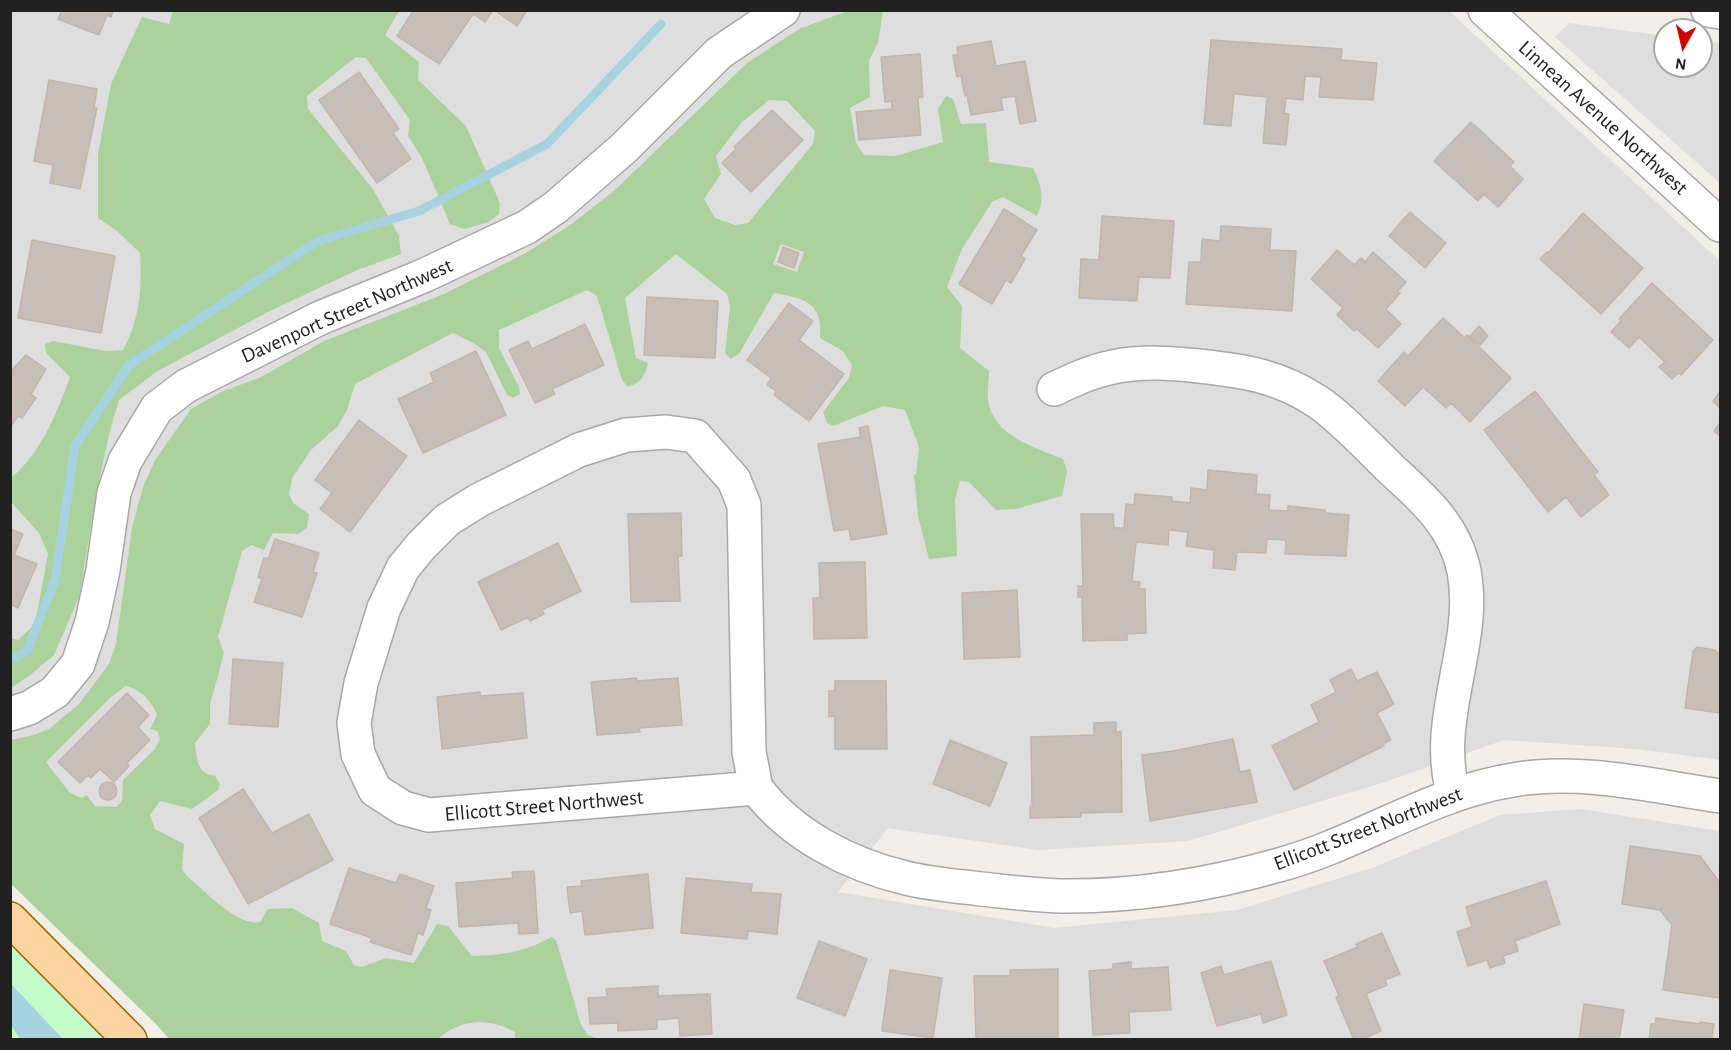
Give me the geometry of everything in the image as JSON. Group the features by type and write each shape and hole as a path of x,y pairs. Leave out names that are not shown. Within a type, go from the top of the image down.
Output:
{"main road":[{"path":"10,919 130,1040"}],"street":[{"name":"Davenport Street Northwest","path":"10,714 29,708 55,692 78,664 92,622 103,570 114,493 125,461 157,408 186,386 320,318 423,276 527,227 556,207 616,154 719,53 783,10"},
{"name":"Linnean Avenue Northwest","path":"1485,10 1720,225"},
{"path":"1707,10 1720,12"},
{"path":"1054,389 1090,373 1115,366 1141,363 1178,364 1244,371 1263,376 1299,391 1324,406 1434,508 1453,537 1461,559 1466,593 1465,616 1447,745 1448,771 1454,795"},
{"name":"Ellicott Street Northwest","path":"756,788 429,815 403,808 375,790 358,754 354,723 361,683 384,608 403,568 447,520 479,500 579,450 626,435 666,432 695,436 734,480 744,505 749,752 756,788 770,806 804,833 880,872 908,879 956,886 1068,896 1132,892 1196,883 1280,865 1372,831 1454,795 1512,780 1579,776 1720,796"}],"shaded area":[{"path":"10,11 1449,11 1720,261 1720,760 1636,749 1504,740 1382,783 1188,841 1038,850 888,828 838,892 1054,928 1237,910 1372,868 1500,815 1581,809 1720,831 1720,1039 169,1039 11,883"},
{"path":"1569,23 1653,34 1653,78 1713,78 1713,42 1720,43 1720,183 1555,37"}],"green space":[{"path":"850,10 883,11 878,43 869,61 870,97 850,108 856,143 864,155 896,156 943,142 938,109 946,96 953,99 961,124 986,123 989,162 1033,168 1041,192 1041,204 1037,216 1003,197 992,202 962,249 947,287 962,306 960,348 989,371 988,400 991,412 998,423 1016,439 1063,459 1067,471 1062,496 1016,509 996,510 969,482 960,481 955,500 957,556 929,559 918,516 914,475 919,447 905,410 883,406 833,426 827,423 823,412 849,378 852,365 843,351 820,338 820,326 815,310 810,304 795,297 774,293 739,354 730,359 725,353 730,306 727,294 676,254 625,298 636,358 648,363 642,378 632,386 628,387 622,380 597,296 587,290 499,330 499,348 519,387 520,394 513,398 507,395 486,352 453,333 355,384 347,410 338,426 311,450 292,478 289,494 293,503 309,514 307,528 298,534 273,533 264,550 251,545 242,551 218,637 224,653 210,705 210,724 195,743 199,764 204,772 215,776 220,784 218,790 192,809 160,801 150,815 155,829 184,844 182,870 232,913 251,922 260,922 268,909 292,908 319,923 322,941 346,951 354,965 362,967 386,958 414,963 437,924 448,926 472,956 513,952 551,937 556,940 581,1025 588,1035 598,1039 515,1039 515,1032 505,1027 477,1022 459,1026 440,1039 169,1039 10,883 11,740 49,729 79,704 109,664 116,644 132,528 143,487 155,460 191,409 221,392 261,377 324,341 444,294 524,254 569,226 615,190 747,63 799,29","holes":["769,100 787,101 815,131 813,144 748,223 735,225 715,218 704,199 721,174 716,156 741,123","781,244 804,252 797,272 773,264","126,686 141,693 155,710 157,715 150,729 157,731 160,738 155,749 123,780 122,801 116,807 95,806 87,795 82,798 70,793 46,762 111,697"]},
{"path":"173,11 399,11 385,35 419,62 418,80 466,126 500,203 499,214 489,222 464,229 450,224 422,158 408,136 410,120 366,58 356,57 307,96 308,109 373,189 399,236 401,254 355,271 268,312 156,372 119,400 109,434 79,597 54,655 11,688 11,638 18,640 35,624 48,554 39,533 11,502 11,478 31,457 47,432 70,377 46,353 45,344 53,341 105,351 123,350 129,339 139,303 140,253 117,231 98,218 98,154 111,84 142,17 169,24"},
{"path":"10,937 110,1039 11,1039"}],"water":[{"path":"11,984 63,1039 20,1039 11,1025"}],"building":[{"path":"62,10 113,10 111,17 107,15 99,35 58,19"},
{"path":"414,10 493,10 485,22 473,14 439,64 397,36"},
{"path":"494,10 527,10 517,26"},
{"path":"1211,40 1342,49 1341,60 1377,63 1373,100 1319,97 1321,77 1305,76 1303,100 1286,98 1284,113 1289,114 1286,145 1263,143 1267,97 1234,94 1231,126 1204,124"},
{"path":"991,41 996,66 1025,61 1036,121 1020,124 1015,96 1001,98 1003,110 971,115 961,76 957,77 953,55 958,55 957,47"},
{"path":"920,54 923,97 918,98 921,135 859,140 856,112 892,109 892,101 885,102 881,57"},
{"path":"359,72 399,129 393,133 411,159 377,183 319,100"},
{"path":"49,80 97,89 94,108 97,108 80,189 50,183 53,165 34,161"},
{"path":"772,110 803,140 751,192 722,163 736,149 734,147"},
{"path":"1471,122 1514,162 1510,166 1523,179 1498,207 1484,194 1478,201 1434,161"},
{"path":"1004,209 1037,230 1021,256 1025,259 1011,283 1006,280 992,304 959,284"},
{"path":"1410,212 1446,243 1425,268 1389,236"},
{"path":"1583,213 1643,268 1601,314 1540,259"},
{"path":"1102,216 1174,221 1170,278 1139,277 1137,301 1079,298 1081,259 1099,260"},
{"path":"1221,226 1271,229 1270,250 1296,251 1292,311 1186,304 1189,262 1201,262 1202,239 1220,241"},
{"path":"32,240 115,256 101,333 18,318"},
{"path":"783,247 799,253 794,268 778,262"},
{"path":"1337,250 1354,265 1361,258 1365,262 1373,252 1406,282 1386,309 1401,324 1378,348 1357,329 1354,331 1337,315 1343,308 1311,279"},
{"path":"1652,283 1713,340 1681,375 1678,373 1672,379 1659,367 1665,362 1639,337 1629,348 1611,332 1621,321 1619,319"},
{"path":"647,297 718,301 715,358 644,355"},
{"path":"789,303 813,321 799,340 844,374 809,421 774,395 776,391 767,385 771,378 747,360"},
{"path":"1443,318 1465,338 1467,335 1511,378 1470,422 1451,403 1446,408 1423,387 1405,406 1378,381 1404,352 1408,356"},
{"path":"585,324 604,365 552,389 555,394 535,403 509,350 528,341 532,349"},
{"path":"1479,326 1488,336 1480,345 1470,336"},
{"path":"476,351 506,415 423,453 398,399 434,382 430,373"},
{"path":"26,355 46,369 31,394 36,398 22,418 18,416 10,427 10,372"},
{"path":"1535,391 1598,472 1594,475 1609,495 1581,517 1566,497 1548,512 1484,430"},
{"path":"1720,392 1720,408 1713,401"},
{"path":"359,420 407,456 350,532 320,509 332,493 315,480"},
{"path":"1720,423 1720,436 1714,431"},
{"path":"868,426 887,534 851,540 849,529 834,531 818,444 861,437 859,428"},
{"path":"1208,470 1257,475 1256,494 1270,495 1269,510 1288,511 1288,506 1349,515 1346,556 1285,554 1286,540 1267,539 1266,553 1237,552 1235,570 1213,568 1214,550 1186,546 1188,532 1169,530 1168,545 1136,542 1132,581 1140,582 1139,589 1145,589 1146,633 1127,634 1127,640 1083,641 1082,597 1078,597 1078,586 1083,586 1081,514 1113,514 1114,528 1124,528 1126,504 1134,505 1135,494 1172,497 1172,501 1190,503 1191,488 1207,490"},
{"path":"681,513 682,556 678,556 680,601 631,602 628,514"},
{"path":"10,529 23,534 14,555 37,564 18,608 10,604"},
{"path":"275,539 319,553 313,572 317,573 302,617 254,602 262,579 258,577 264,558 268,559"},
{"path":"558,543 581,591 542,610 544,614 530,621 528,617 501,630 478,582"},
{"path":"865,562 867,638 814,639 813,598 820,598 819,563"},
{"path":"1017,590 1020,657 964,659 962,593"},
{"path":"1697,647 1715,650 1720,656 1720,713 1685,708 1693,651"},
{"path":"233,659 283,663 278,727 229,724"},
{"path":"1351,669 1357,681 1377,672 1394,704 1377,713 1391,740 1383,744 1384,746 1294,790 1272,746 1319,722 1311,705 1336,692 1330,680"},
{"path":"636,678 637,681 678,678 682,725 639,728 640,732 597,735 591,682"},
{"path":"835,681 886,681 887,749 835,749 835,716 829,717 829,691 835,691"},
{"path":"480,692 480,696 523,693 527,738 442,749 437,697"},
{"path":"127,693 149,715 138,727 150,740 127,763 129,766 114,782 100,769 91,778 88,775 80,783 58,762"},
{"path":"1116,722 1116,732 1121,731 1122,812 1081,813 1081,817 1030,818 1030,806 1032,806 1031,737 1094,735 1094,723"},
{"path":"1233,739 1240,772 1250,770 1257,802 1150,821 1142,755"},
{"path":"950,740 1007,763 990,806 933,784"},
{"path":"108,782 114,785 117,791 114,797 108,800 102,797 99,791 102,785"},
{"path":"243,789 272,833 309,814 333,860 248,904 199,818"},
{"path":"1630,846 1700,856 1720,883 1720,998 1663,990 1672,925 1660,910 1622,904"},
{"path":"349,868 396,883 400,874 434,886 426,908 431,910 423,935 418,933 411,955 370,942 372,938 330,924"},
{"path":"534,871 538,933 519,934 518,923 459,927 456,883 513,878 512,872"},
{"path":"648,874 653,928 585,935 582,911 570,913 567,887 582,886 581,881"},
{"path":"686,878 752,884 751,892 781,894 777,934 748,931 747,939 681,933"},
{"path":"1546,881 1560,924 1515,941 1518,951 1503,956 1505,963 1490,968 1487,960 1468,966 1457,932 1472,927 1466,907"},
{"path":"1382,933 1400,974 1385,980 1387,985 1366,994 1381,1031 1360,1040 1354,1040 1324,961 1358,947 1356,944"},
{"path":"819,941 867,959 845,1016 797,998"},
{"path":"1271,961 1287,1015 1263,1023 1261,1014 1217,1026 1201,973 1221,966 1224,975"},
{"path":"1131,962 1131,969 1168,967 1171,1010 1129,1012 1130,1033 1093,1035 1089,971 1113,969 1113,964"},
{"path":"1058,969 1058,1040 976,1040 974,976 1010,976 1010,970"},
{"path":"890,970 942,978 933,1038 882,1031"},
{"path":"658,986 658,996 710,994 712,1034 680,1036 679,1018 657,1020 657,1029 618,1031 618,1023 590,1024 588,998 607,997 606,989"},
{"path":"1584,1004 1624,1010 1619,1040 1579,1040"},
{"path":"1656,1018 1714,1024 1712,1040 1649,1040 1651,1024 1655,1024"}],"waterway":[{"path":"10,660 27,651 55,580 75,446 129,365 318,241 419,211 547,144 661,24"}]}
